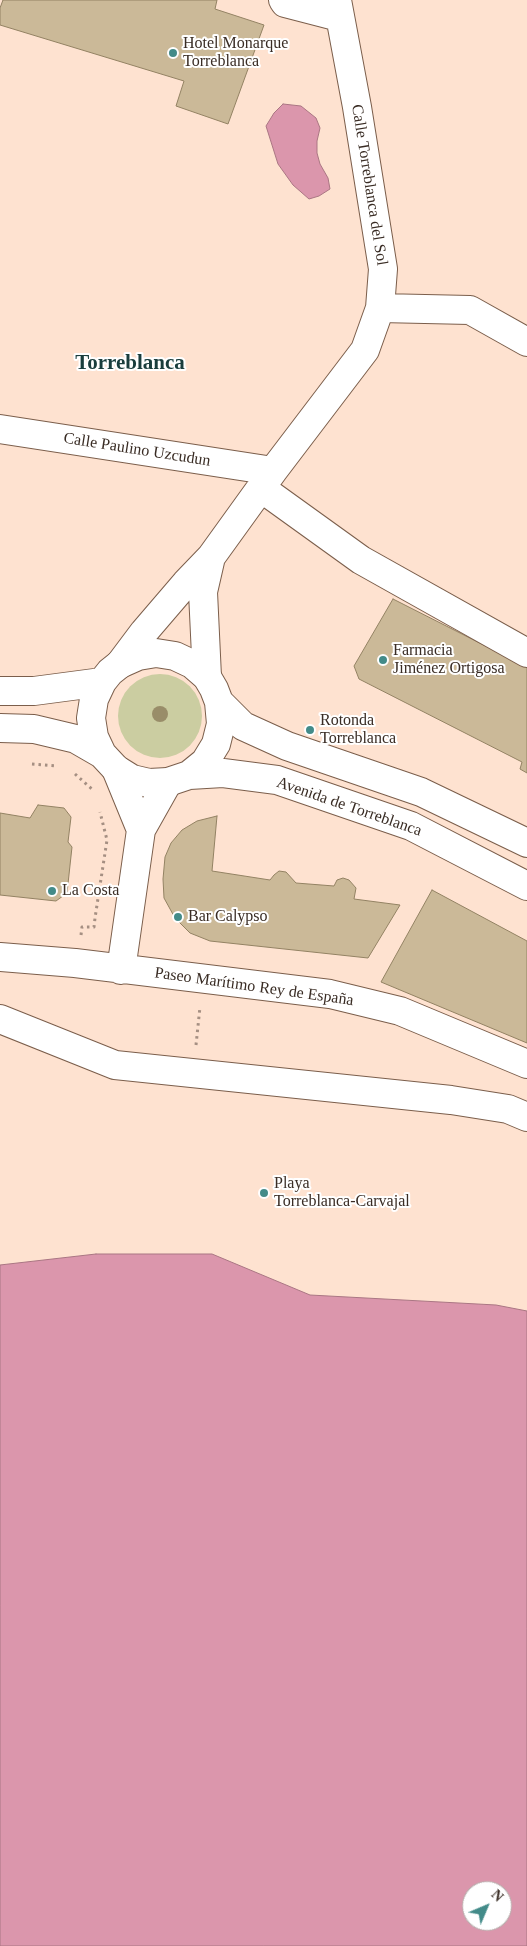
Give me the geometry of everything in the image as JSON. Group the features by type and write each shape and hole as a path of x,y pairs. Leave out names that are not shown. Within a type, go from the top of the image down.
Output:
{"street":[{"path":"283,0 285,3 338,8"},
{"name":"Calle Torreblanca del Sol","path":"111,673 174,597 211,557 366,350 380,308 383,269 357,107 338,8"},
{"path":"380,308 470,310 527,342"},
{"name":"Calle Paulino Uzcudun","path":"0,429 267,480"},
{"path":"267,480 361,560 527,652"},
{"name":"Calle Torreblanca del Sol","path":"207,677 203,592 211,557"},
{"path":"0,691 34,691 111,673 138,656 156,653 175,656 192,664 207,677 214,689 219,702 221,724 216,744 205,762 178,779 140,830 121,970"},
{"path":"111,673 94,699 92,718 94,737 109,761 140,830"},
{"path":"219,702 243,726 287,746 421,792 527,843"},
{"path":"0,728 34,729 76,740 132,778 140,781 149,783 178,779"},
{"name":"Avenida de Torreblanca","path":"178,779 223,773 277,780 411,826 527,886"},
{"name":"Paseo Marítimo Rey de España","path":"0,957 75,963 330,994 400,1011 527,1064"},
{"path":"0,1019 116,1065 451,1100 508,1109 527,1117"}],"path":[{"path":"32,764 60,767"},
{"path":"69,768 96,793"},
{"path":"75,963 82,927 94,927 107,840 98,802"},
{"path":"193,1073 204,978"}],"green space":[{"path":"160,674 176,677 190,686 199,700 202,716 199,732 190,746 176,755 160,758 144,755 130,746 121,732 118,716 121,700 130,686 144,677"}],"shaded area":[{"path":"283,104 301,106 316,118 320,128 317,153 320,164 328,178 330,189 319,196 309,199 293,185 278,164 266,126 274,113"},
{"path":"96,1254 212,1254 310,1295 496,1305 527,1311 527,1946 0,1946 0,1265"}],"building":[{"name":"Hotel Monarque Torreblanca","path":"3,0 217,0 215,9 264,25 228,124 176,106 184,81 0,25 0,8"},
{"path":"393,599 527,667 527,773 520,769 522,762 359,679 354,666"},
{"path":"38,805 64,808 71,817 68,842 72,847 67,893 56,901 0,895 0,813 30,818"},
{"path":"217,816 212,871 270,880 279,871 286,872 296,883 334,886 337,880 343,878 349,880 356,888 354,899 400,905 368,958 210,941 190,933 175,918 164,898 165,857 171,843 182,830 197,821"},
{"path":"432,890 527,941 527,1043 381,982"}],"place":[{"name":"Hotel Monarque Torreblanca","path":"173,53"},
{"name":"Farmacia Jiménez Ortigosa","path":"383,660"},
{"name":"Rotonda Torreblanca","path":"310,730"},
{"name":"La Costa","path":"52,891"},
{"name":"Bar Calypso","path":"178,917"},
{"name":"Playa Torreblanca-Carvajal","path":"264,1193"}],"district":[{"name":"Torreblanca","path":"130,364"}]}
